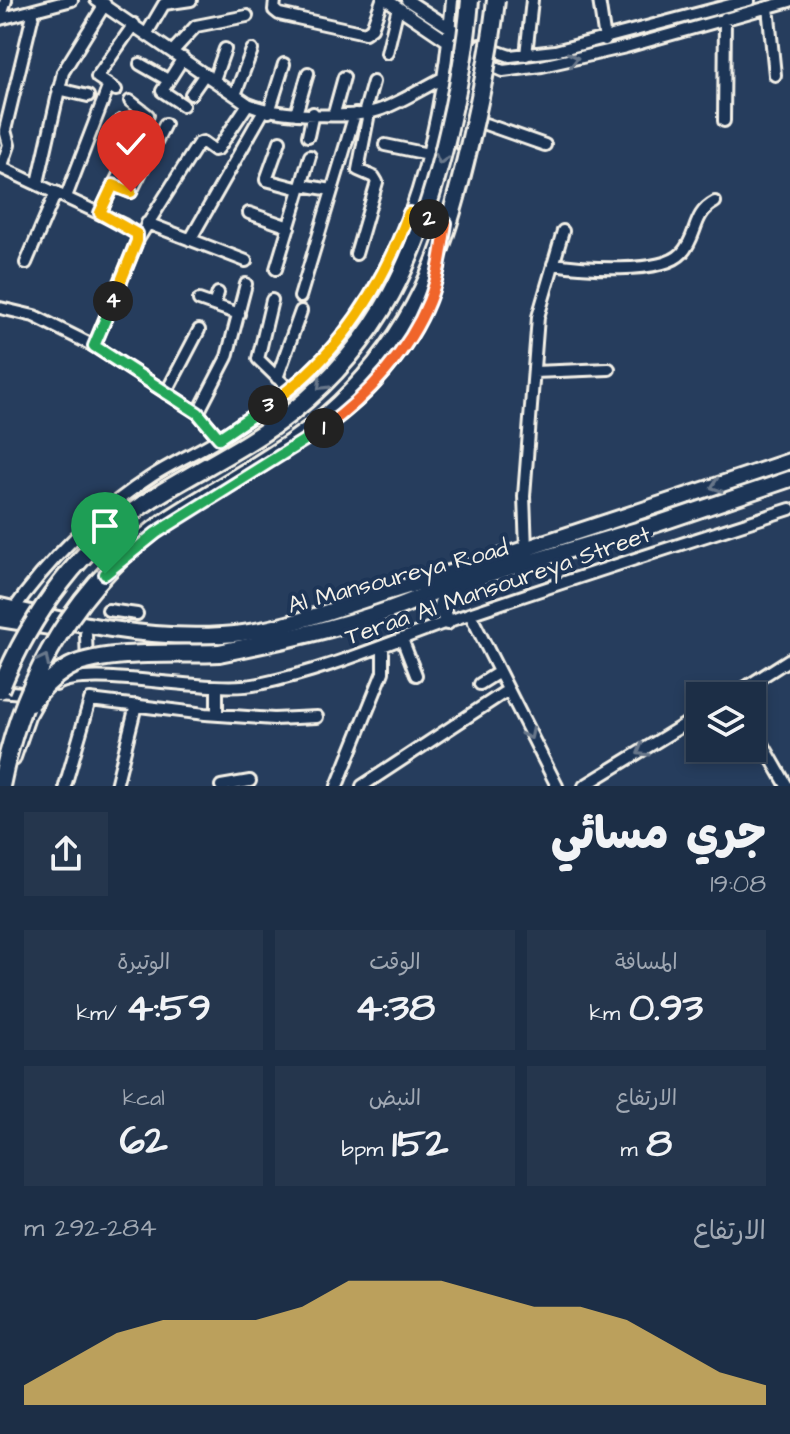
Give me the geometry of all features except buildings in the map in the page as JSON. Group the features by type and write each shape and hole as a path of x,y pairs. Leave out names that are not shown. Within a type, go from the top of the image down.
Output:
{"highway":[{"path":"0,690 22,642 43,608 91,550 150,500 290,413 339,368 364,339 401,278 429,208 460,79 470,0"},
{"path":"1,786 17,725 47,653 100,579 122,557 171,519 302,436 352,391 395,338 429,280 453,218 485,81 496,0"},
{"path":"17,725 45,684 68,668 87,661 122,656 219,653 273,642 405,604 434,591"}],"main road":[{"name":"Al Mansoureya Road","path":"116,634 243,634 526,550 790,461"},
{"name":"Al Mansoureya Road","path":"5,613 116,634 206,643 248,639 512,568 790,479"},
{"path":"447,622 441,605 447,597 496,579 512,568"}],"street":[{"path":"0,19 6,0"},
{"path":"0,19 36,6 72,0"},
{"path":"147,33 164,4 191,0"},
{"path":"275,0 274,10 279,14 365,33 372,28 385,0 406,2 500,54 526,55 725,18 790,1"},
{"name":"Al Mansoureya Road","path":"5,613 114,504 149,478 219,438 290,390 328,352 368,303 396,250 428,154 443,78 452,0"},
{"path":"526,55 532,0"},
{"path":"599,0 605,40"},
{"path":"406,2 448,41 497,69 515,71 542,66 676,26 749,0"},
{"path":"387,53 406,2"},
{"path":"38,183 63,72 106,3 248,104 266,111 363,113 443,78"},
{"path":"36,6 5,130 9,145 1,168 132,229 137,241"},
{"path":"768,7 775,75"},
{"path":"173,51 196,26 247,16"},
{"path":"724,121 725,18"},
{"path":"26,263 112,88 99,80 98,73 134,24"},
{"path":"8,786 29,717 43,694 64,679 87,676 85,629 92,592 113,567 166,526 343,414 372,386 397,355 427,306 437,277 480,45"},
{"path":"191,94 210,77 225,49"},
{"path":"235,95 252,50"},
{"path":"497,69 500,54"},
{"path":"183,58 162,91 183,105"},
{"path":"140,64 168,80"},
{"path":"190,240 266,111 284,64"},
{"path":"296,114 308,73"},
{"path":"334,113 344,77"},
{"path":"300,297 332,190 373,82"},
{"path":"58,89 88,96"},
{"path":"100,213 148,113 130,101"},
{"path":"94,346 147,223 198,144 203,142 214,150 218,149 248,104"},
{"path":"437,109 545,145"},
{"path":"308,136 313,113"},
{"path":"356,254 377,182 374,177 358,170 363,113"},
{"path":"120,121 140,129"},
{"path":"113,185 131,192 165,124"},
{"path":"280,141 266,180 332,190"},
{"path":"385,145 428,154"},
{"path":"276,269 310,156"},
{"path":"553,264 611,270 649,265 676,257 685,250 700,213 715,202"},
{"path":"249,213 289,227"},
{"path":"409,213 446,223"},
{"path":"147,223 246,261"},
{"path":"526,550 524,496 538,317 563,231"},
{"path":"198,413 227,357 246,284"},
{"path":"215,310 218,293"},
{"path":"199,300 215,310 239,314"},
{"path":"272,300 257,354 260,363 290,390"},
{"path":"0,308 34,316 94,346 198,413 219,438"},
{"path":"277,378 301,311"},
{"path":"166,393 199,330"},
{"path":"534,372 609,369"},
{"name":"Teraa Al Mansoureya Street","path":"87,676 217,688 242,687 311,672 470,614 790,509"},
{"path":"116,634 114,611 137,614"},
{"path":"470,614 557,786"},
{"path":"402,639 416,675"},
{"path":"337,786 383,672 383,646"},
{"path":"754,682 790,659"},
{"path":"480,684 499,672"},
{"path":"217,688 217,715"},
{"path":"0,690 43,694"},
{"path":"362,786 508,690"},
{"path":"65,786 90,700 217,715 274,719 317,717"},
{"path":"116,786 136,705"},
{"path":"584,786 686,724"},
{"path":"766,750 784,782"},
{"path":"221,786 250,781"}],"route":[{"path":"105,574 196,506 343,414 372,386 397,355 427,306 437,277 446,223 409,213 383,278 349,329 290,390 219,438 198,413 94,346 137,241 137,234 132,229 100,213 113,185 131,192"}]}
